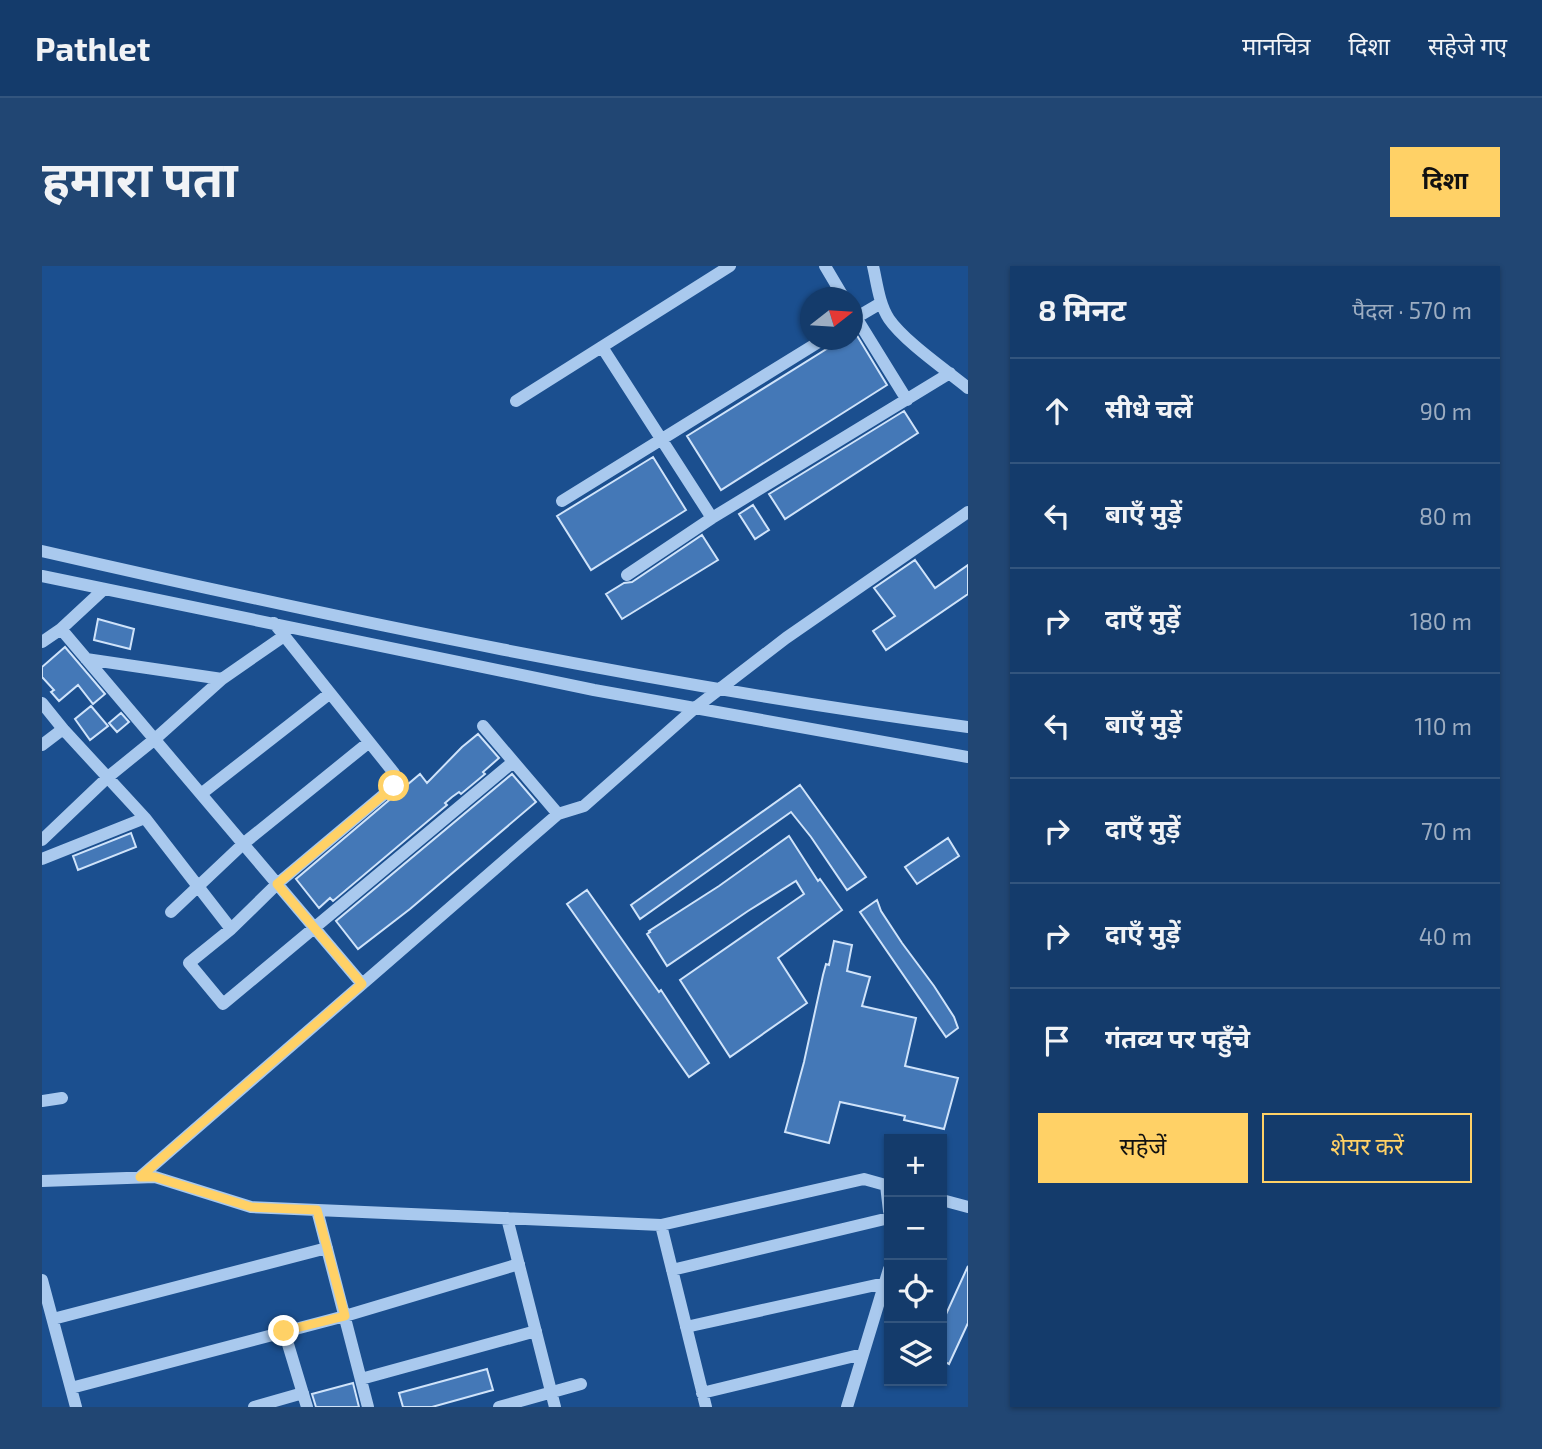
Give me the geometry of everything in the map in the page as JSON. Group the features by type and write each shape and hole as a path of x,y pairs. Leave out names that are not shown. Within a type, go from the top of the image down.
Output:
{"street":[{"path":"516,401 730,266"},
{"path":"825,266 837,287"},
{"path":"873,266 881,303 888,318 968,388"},
{"path":"863,312 881,303"},
{"path":"863,330 907,400"},
{"path":"602,347 712,518"},
{"path":"562,501 805,350"},
{"path":"627,575 712,518 950,373"},
{"path":"140,1177 558,814 584,806 719,689 786,638 968,512"},
{"path":"42,551 249,598 586,666 968,727"},
{"path":"42,576 594,690 968,757"},
{"path":"42,642 61,629 103,590"},
{"path":"274,623 394,773 394,786 188,963 223,1004 513,762"},
{"path":"61,629 362,984"},
{"path":"42,840 108,777 155,739 222,678 284,636"},
{"path":"86,659 222,678"},
{"path":"201,794 329,694"},
{"path":"42,703 145,818 230,929"},
{"path":"483,726 558,814"},
{"path":"42,745 63,729"},
{"path":"171,912 243,844 368,743"},
{"path":"42,859 145,818"},
{"path":"42,1101 62,1098"},
{"path":"42,1181 155,1177 251,1207 661,1224 864,1179 884,1184"},
{"path":"947,1201 968,1207"},
{"path":"317,1210 368,1407"},
{"path":"507,1218 555,1407"},
{"path":"672,1270 884,1219"},
{"path":"661,1224 706,1407"},
{"path":"53,1320 327,1248"},
{"path":"71,1388 345,1316 519,1264"},
{"path":"42,1280 76,1407"},
{"path":"686,1327 884,1283"},
{"path":"847,1407 884,1286"},
{"path":"284,1331 307,1407"},
{"path":"361,1380 536,1331"},
{"path":"702,1392 863,1353"},
{"path":"499,1407 581,1384"},
{"path":"254,1407 303,1393"}],"building":[{"path":"863,345 887,385 721,490 687,436 825,350 863,350"},
{"path":"904,411 918,433 785,519 769,494"},
{"path":"653,457 686,510 591,570 557,516"},
{"path":"753,505 769,530 755,539 739,514"},
{"path":"702,535 718,560 622,619 606,594 624,583 632,582"},
{"path":"915,560 935,588 968,565 968,594 886,650 873,631 895,616 874,588"},
{"path":"98,619 134,629 130,649 94,640"},
{"path":"65,647 105,694 93,704 78,685 59,701 51,692 54,690 42,677 42,667"},
{"path":"91,706 108,726 90,740 75,719"},
{"path":"121,713 129,722 117,732 109,723"},
{"path":"478,734 499,758 483,772 485,774 461,794 459,792 452,797 445,803 447,805 333,901 330,898 319,908 296,879 420,774 427,783"},
{"path":"512,774 536,802 410,909 358,949 336,921"},
{"path":"800,785 866,877 847,890 791,812 640,919 631,905"},
{"path":"131,833 136,847 78,870 73,856"},
{"path":"789,836 818,881 820,879 842,910 778,958 807,1003 730,1057 680,980 804,894 796,881 667,966 647,934"},
{"path":"948,838 959,856 917,884 905,867"},
{"path":"587,890 659,992 661,990 709,1063 689,1077 567,904"},
{"path":"877,900 902,943 954,1017 958,1028 946,1037 860,912"},
{"path":"834,941 852,945 847,971 870,977 862,1006 916,1018 905,1066 958,1078 944,1129 904,1120 905,1116 840,1102 829,1143 785,1132 823,975 826,964 829,965"},
{"path":"968,1266 968,1323 949,1364 947,1363 947,1312"},
{"path":"487,1369 493,1390 432,1407 403,1407 399,1393"},
{"path":"353,1383 359,1407 316,1407 312,1394"}],"route":[{"path":"284,1331 345,1316 317,1210 251,1207 155,1177 140,1177 362,984 277,884 394,786"}]}
